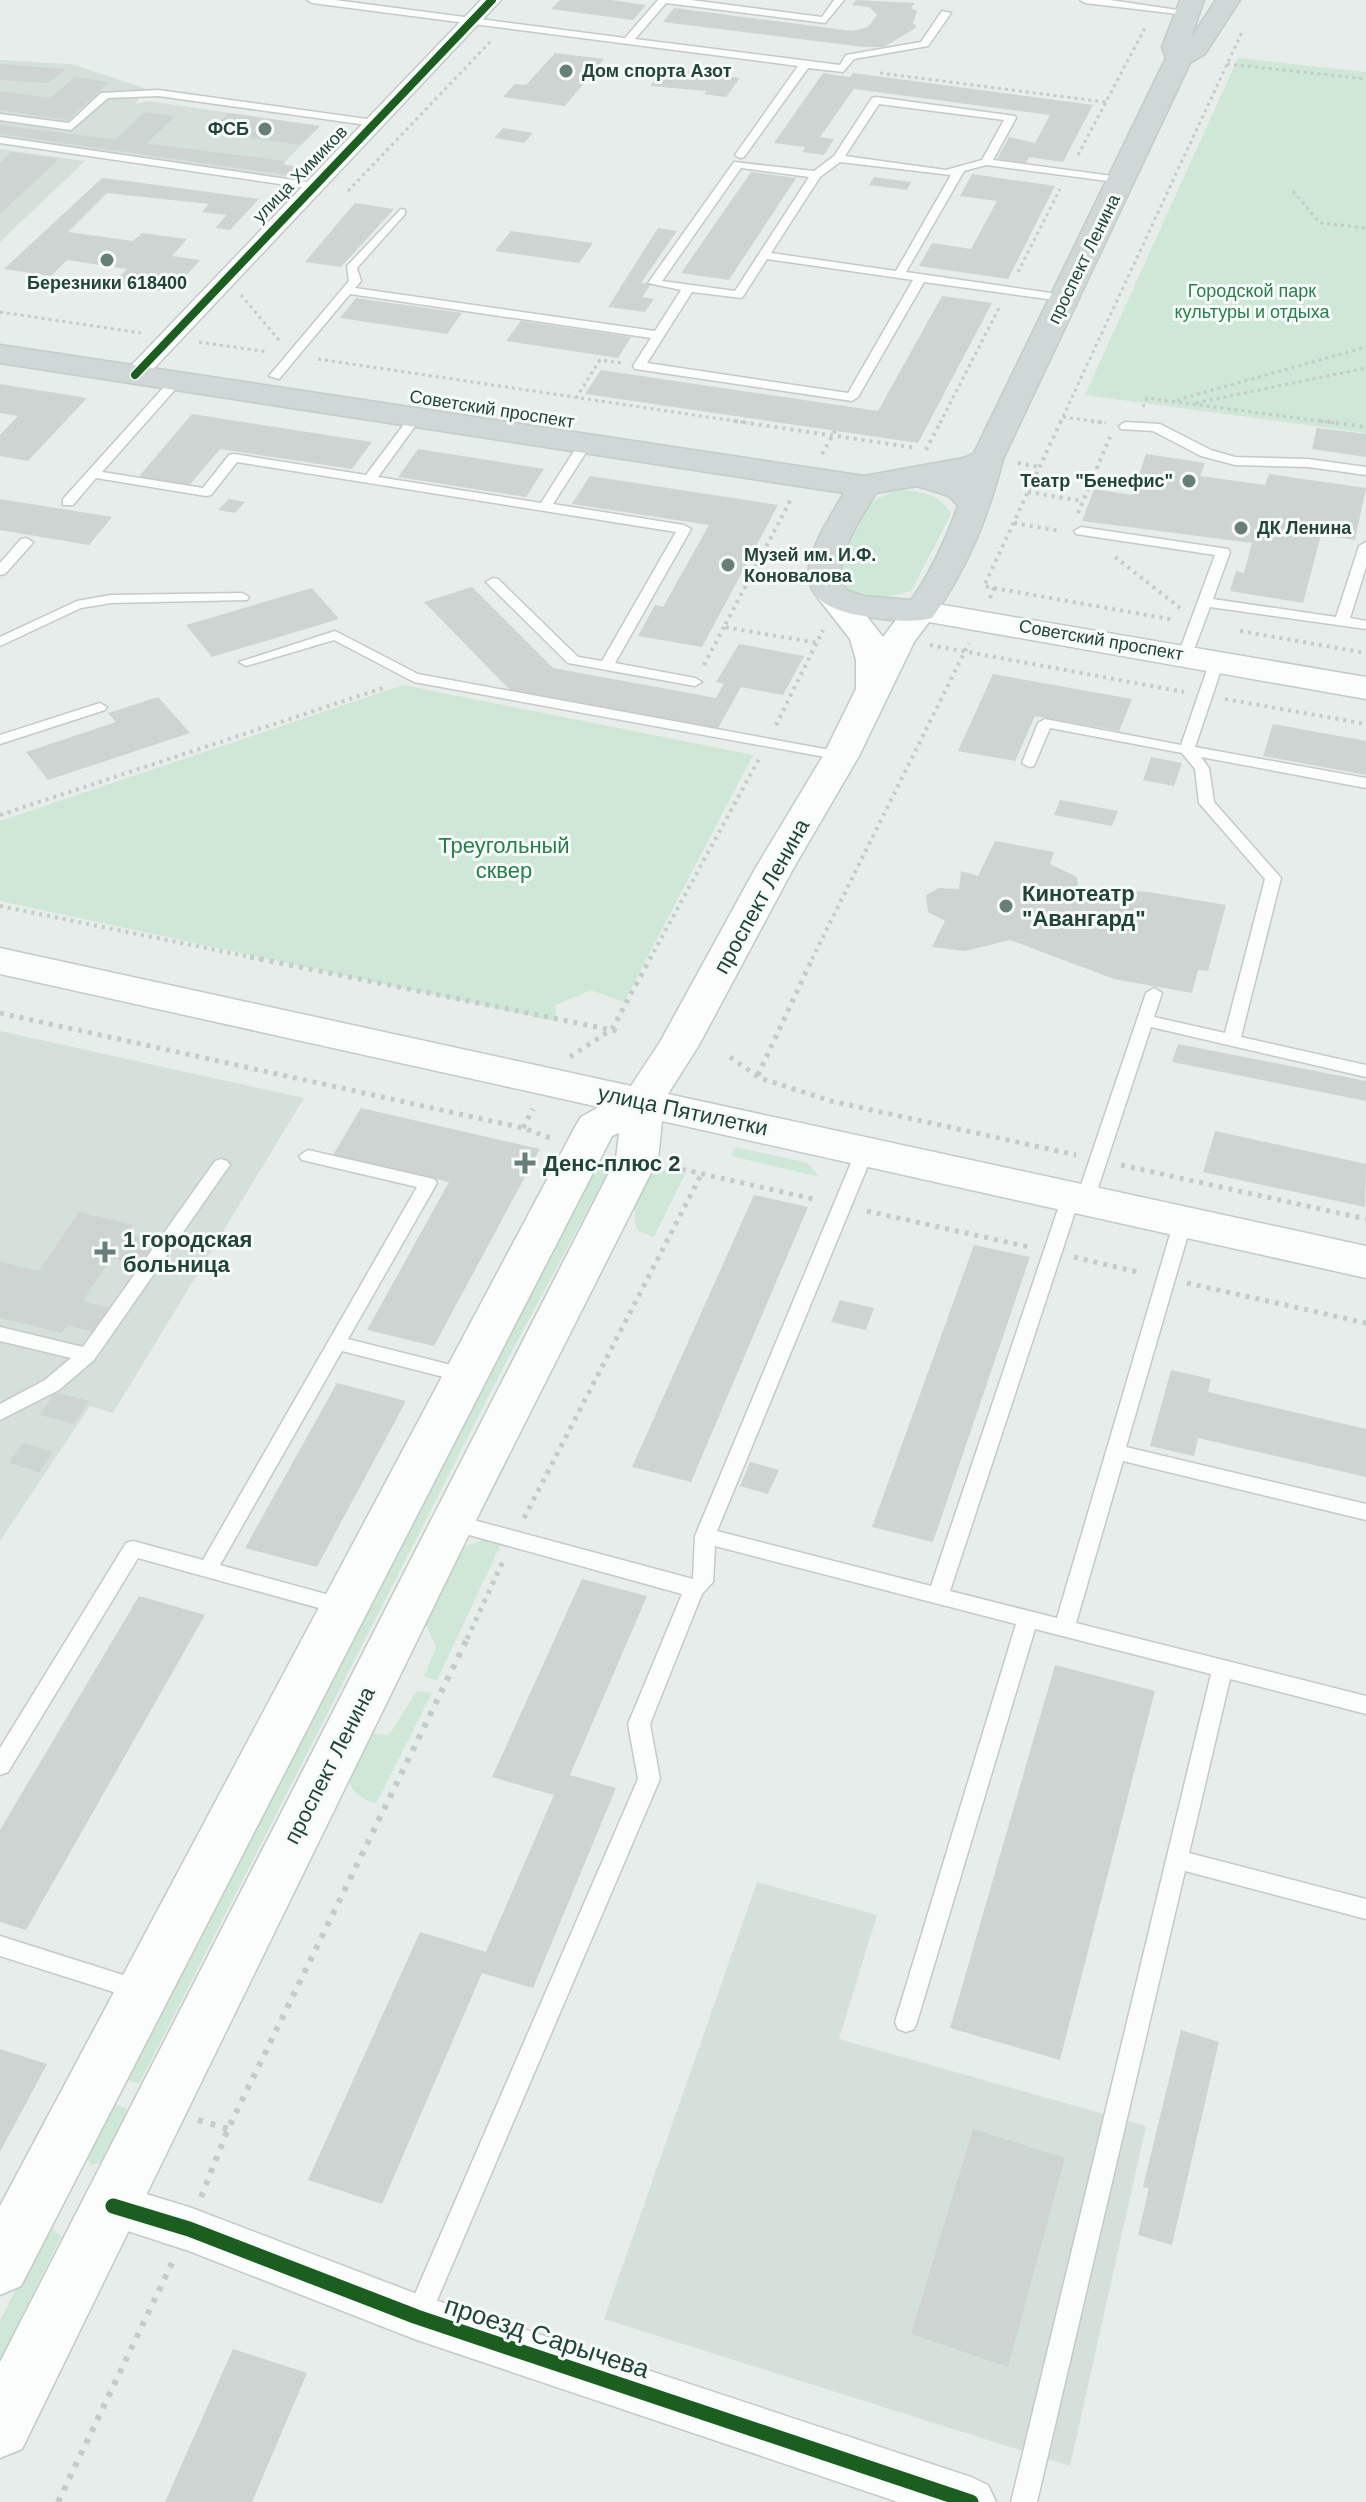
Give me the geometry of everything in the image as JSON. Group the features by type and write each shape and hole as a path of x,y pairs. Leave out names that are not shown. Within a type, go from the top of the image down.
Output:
{"main road":[{"name":"проспект Ленина","path":"0,2266 463,1375 596,1127 643,1100 679,1045 774,869 841,756 874,689 883,637 920,611 945,579 975,506 987,459 1179,58 1196,49 1228,0"},
{"name":"проспект Ленина","path":"1179,58 1175,47 1189,6"},
{"name":"Советский проспект","path":"0,334 152,356 176,381 864,486"},
{"name":"Советский проспект","path":"0,354 152,356 284,366 923,463 960,489 975,506"},
{"path":"883,637 824,586 823,567 864,486 923,463 973,466 987,459"},
{"name":"Советский проспект","path":"835,598 981,619 1366,688"},
{"name":"улица Пятилетки","path":"0,961 643,1100 1366,1262"},
{"name":"проспект Ленина","path":"0,2427 113,2206 451,1522 637,1159 643,1100"}],"street":[{"name":"улица Химиков","path":"152,356 492,0"},
{"name":"проезд Сарычева","path":"113,2206 189,2229 417,2317 971,2502"}],"lane":[{"path":"312,0 843,69 850,57 924,44 946,13"},
{"path":"628,41 665,0 711,3 825,20 839,0"},
{"path":"1085,0 1155,9 1189,6"},
{"path":"740,155 805,64"},
{"path":"0,117 71,127 105,95 158,93 374,123"},
{"path":"816,175 738,164 654,283 738,295 816,175 838,158 876,100 1011,118 986,162"},
{"path":"0,140 314,186"},
{"path":"838,158 946,173 986,162 1123,180"},
{"path":"899,275 960,169"},
{"path":"284,366 355,281 351,268 401,212"},
{"path":"764,255 1065,299"},
{"path":"689,288 639,366 852,397 920,278"},
{"path":"347,290 659,335"},
{"path":"68,502 176,381"},
{"path":"370,479 415,418"},
{"path":"1125,426 1155,427 1206,453 1235,461 1308,463 1366,471"},
{"path":"545,507 586,443"},
{"path":"93,474 206,492 234,458 684,529 606,666"},
{"path":"1077,532 1223,552 1205,602 1201,658 1205,695 1187,750"},
{"path":"0,571 26,542"},
{"path":"1342,621 1366,546"},
{"path":"493,582 573,660 695,682"},
{"path":"0,642 77,605 111,599 242,597"},
{"path":"1205,602 1366,625"},
{"path":"246,662 335,635 414,678 841,756"},
{"path":"0,740 100,707"},
{"path":"1029,763 1045,723 1366,783"},
{"path":"1187,750 1202,768 1207,803 1273,878 1232,1039"},
{"path":"938,1596 1053,1253 1078,1198 1154,993"},
{"path":"1145,1020 1366,1071"},
{"path":"417,2317 649,1779 639,1724 694,1589 703,1582 705,1536 865,1151"},
{"path":"208,1569 428,1183 308,1156"},
{"path":"0,1413 52,1385 87,1355 221,1165"},
{"path":"1064,1628 1183,1221"},
{"path":"0,1334 87,1355"},
{"path":"337,1343 463,1375"},
{"path":"1116,1452 1366,1512"},
{"path":"451,1522 694,1589"},
{"path":"705,1536 1366,1705"},
{"path":"0,1766 133,1549 345,1607"},
{"path":"906,2022 1028,1619"},
{"path":"1024,2502 1222,1669"},
{"path":"1177,1859 1366,1909"},
{"path":"0,1946 143,1992"}],"path":[{"path":"923,463 1068,173 1155,9"},
{"path":"341,198 506,26"},
{"path":"758,1075 846,885 981,619 994,588 984,586 1245,26"},
{"path":"1227,64 1366,79"},
{"path":"843,69 1105,102"},
{"path":"1293,191 1320,223 1366,228"},
{"path":"226,277 284,366"},
{"path":"0,312 152,356 284,366 576,398 923,463 987,459 1040,467"},
{"path":"1172,401 1366,347"},
{"path":"576,398 600,360"},
{"path":"1191,404 1366,368"},
{"path":"1147,398 1366,427"},
{"path":"1063,417 1125,426"},
{"path":"1028,492 1083,501"},
{"path":"695,682 791,499"},
{"path":"1014,523 1077,532"},
{"path":"724,627 818,643"},
{"path":"567,1059 612,1029 768,742 825,628 1366,724"},
{"path":"0,815 414,678"},
{"path":"0,906 622,1032"},
{"path":"0,1013 523,1128 565,1143"},
{"path":"730,1057 758,1075 831,1101"},
{"path":"523,1128 538,1101"},
{"path":"659,1164 1366,1323"},
{"path":"58,2502 189,2229 228,2129 422,1736 513,1539 701,1175"},
{"path":"193,2118 228,2129"}],"shaded area":[{"path":"0,60 71,64 144,88 136,104 148,101 320,126 283,164 296,167 280,183 0,142"},
{"path":"0,149 85,161 0,242"},
{"name":"1 городская больница","path":"0,1031 304,1098 113,1413 90,1406 0,1541"},
{"path":"757,1882 877,1915 839,2039 1146,2126 1070,2466 604,2319"}],"green space":[{"name":"Городской парк культуры и отдыха","path":"1238,58 1366,72 1366,433 1085,395"},
{"path":"906,490 938,499 951,514 911,591 876,596 841,587 834,571 859,518 877,500"},
{"name":"Треугольный сквер","path":"403,685 753,755 624,1002 591,990 556,1005 555,1021 0,901 0,821"},
{"path":"736,1147 807,1163 820,1177 731,1156"},
{"path":"601,1155 615,1159 507,1360 139,2084 124,2078"},
{"path":"651,1168 685,1174 654,1237 638,1231 635,1223 637,1199"},
{"path":"483,1540 501,1544 437,1680 424,1677 436,1647 423,1618 457,1549"},
{"path":"417,1691 432,1693 376,1804 354,1790 350,1782 352,1765 369,1733 389,1735"},
{"path":"111,2103 127,2109 103,2161 91,2165 86,2156"},
{"path":"53,2229 61,2237 0,2360 0,2321 42,2238"}],"building":[{"path":"560,0 610,0 646,5 633,20 551,9"},
{"path":"856,0 915,3 911,8 917,11 913,23 917,27 884,47 864,47 663,22 674,8 852,31 868,27 877,15 869,7 852,5"},
{"name":"Дом спорта Азот","path":"555,53 604,59 565,106 503,97 515,84 526,85"},
{"path":"0,64 66,69 48,83 0,80"},
{"path":"665,68 740,78 726,97 704,94 707,91 650,86"},
{"path":"823,73 850,77 853,73 1093,105 1063,162 1029,157 1026,163 997,159 1009,137 1035,143 1050,115 854,89 820,137 834,139 824,155 802,152 805,147 774,143"},
{"path":"75,77 109,82 68,120 0,110 0,91 50,98"},
{"path":"144,112 175,116 146,144 115,140"},
{"name":"ФСБ","path":"229,113 320,126 301,145 209,132"},
{"path":"0,125 286,161 283,164 296,167 288,175 0,134"},
{"path":"503,128 533,133 524,143 494,138"},
{"path":"12,152 59,159 0,214 0,163"},
{"path":"751,172 796,178 729,280 681,273"},
{"path":"972,174 1055,186 1008,279 919,266 932,243 971,249 997,201 960,196"},
{"path":"874,177 911,182 907,190 869,185"},
{"name":"Березники 618400","path":"102,178 259,199 230,230 215,228 227,215 202,212 209,204 107,193 68,232 133,241 142,233 187,239 172,256 200,260 185,277 178,276 163,291 113,284 127,269 67,260 51,276 4,269"},
{"path":"355,203 394,209 341,267 305,262"},
{"path":"658,228 677,231 641,283 651,284 642,297 654,299 645,312 608,307"},
{"path":"511,231 593,243 579,263 495,251"},
{"path":"942,296 992,303 918,443 585,394 601,370 878,411"},
{"path":"356,298 462,313 447,334 340,318"},
{"path":"521,321 631,337 618,358 506,341"},
{"path":"0,384 87,398 28,461 0,456 0,435 18,416 0,413"},
{"path":"192,414 372,442 352,469 220,449 187,488 136,480"},
{"path":"1317,428 1366,434 1366,457 1312,449"},
{"path":"418,449 544,469 526,497 398,477"},
{"name":"ДК Ленина","path":"1146,454 1205,463 1200,476 1265,485 1269,474 1366,488 1355,540 1321,535 1303,603 1230,591 1236,571 1244,573 1252,543 1082,521 1094,489 1132,495"},
{"path":"590,476 778,505 702,647 638,636 655,605 663,607 709,525 572,504"},
{"path":"0,499 112,517 89,545 0,530"},
{"path":"229,499 245,502 235,513 218,510"},
{"path":"472,587 553,668 716,698 724,684 716,682 739,644 804,656 783,695 741,687 717,730 512,692 424,602"},
{"path":"312,588 339,619 212,657 186,625"},
{"path":"993,674 1132,699 1119,731 1035,716 1015,761 958,751"},
{"path":"158,697 190,733 48,780 26,752 116,722 108,713"},
{"path":"1273,724 1366,741 1366,775 1263,756"},
{"path":"1151,757 1182,763 1174,786 1143,780"},
{"path":"1060,800 1118,811 1112,826 1054,815"},
{"path":"995,841 1054,852 1050,864 1077,877 1078,887 1148,892 1226,905 1208,971 1198,970 1192,993 1114,979 1010,940 965,951 932,947 945,921 928,912 926,895 939,888 959,889 961,871 978,876"},
{"path":"1178,1044 1366,1081 1366,1101 1172,1062"},
{"path":"361,1108 540,1149 434,1346 367,1330 449,1182 333,1155"},
{"path":"1215,1131 1366,1164 1365,1207 1203,1172"},
{"path":"754,1195 808,1207 691,1482 632,1467"},
{"path":"79,1212 133,1225 126,1234 155,1241 140,1265 111,1258 83,1301 112,1308 96,1333 67,1325 62,1333 0,1318 0,1262 39,1271"},
{"path":"974,1245 1030,1257 933,1542 872,1527"},
{"path":"840,1300 874,1308 866,1330 831,1322"},
{"path":"1171,1370 1211,1379 1208,1392 1366,1429 1366,1477 1198,1438 1194,1456 1150,1446"},
{"path":"337,1383 406,1401 317,1567 245,1548"},
{"path":"55,1392 89,1401 74,1424 40,1415"},
{"path":"23,1443 53,1452 39,1472 9,1463"},
{"path":"750,1462 779,1470 768,1494 740,1486"},
{"path":"582,1579 647,1596 570,1775 616,1788 533,1988 482,1973 382,2204 308,2180 420,1932 486,1952 554,1795 492,1777"},
{"path":"139,1596 205,1615 26,1930 0,1922 0,1830"},
{"path":"1055,1665 1155,1691 1060,2060 950,2028"},
{"path":"1181,2030 1219,2042 1172,2245 1138,2235 1149,2188 1143,2187"},
{"path":"0,2049 47,2064 0,2152"},
{"path":"973,2129 1065,2158 1008,2367 911,2334"},
{"path":"233,2349 307,2373 252,2502 165,2502"}],"cycle path":[{"path":"135,375 492,0"},
{"path":"113,2206 189,2229 417,2317 971,2502"}],"place":[{"name":"Дом спорта Азот","path":"566,71"},
{"name":"ФСБ","path":"265,129"},
{"name":"Березники 618400","path":"107,260"},
{"name":"Театр \"Бенефис\"","path":"1189,481"},
{"name":"ДК Ленина","path":"1241,528"},
{"name":"Музей им. И.Ф. Коновалова","path":"728,565"},
{"name":"Кинотеатр \"Авангард\"","path":"1006,906"},
{"name":"Денс-плюс 2","path":"525,1163"},
{"name":"1 городская больница","path":"105,1252"}]}
